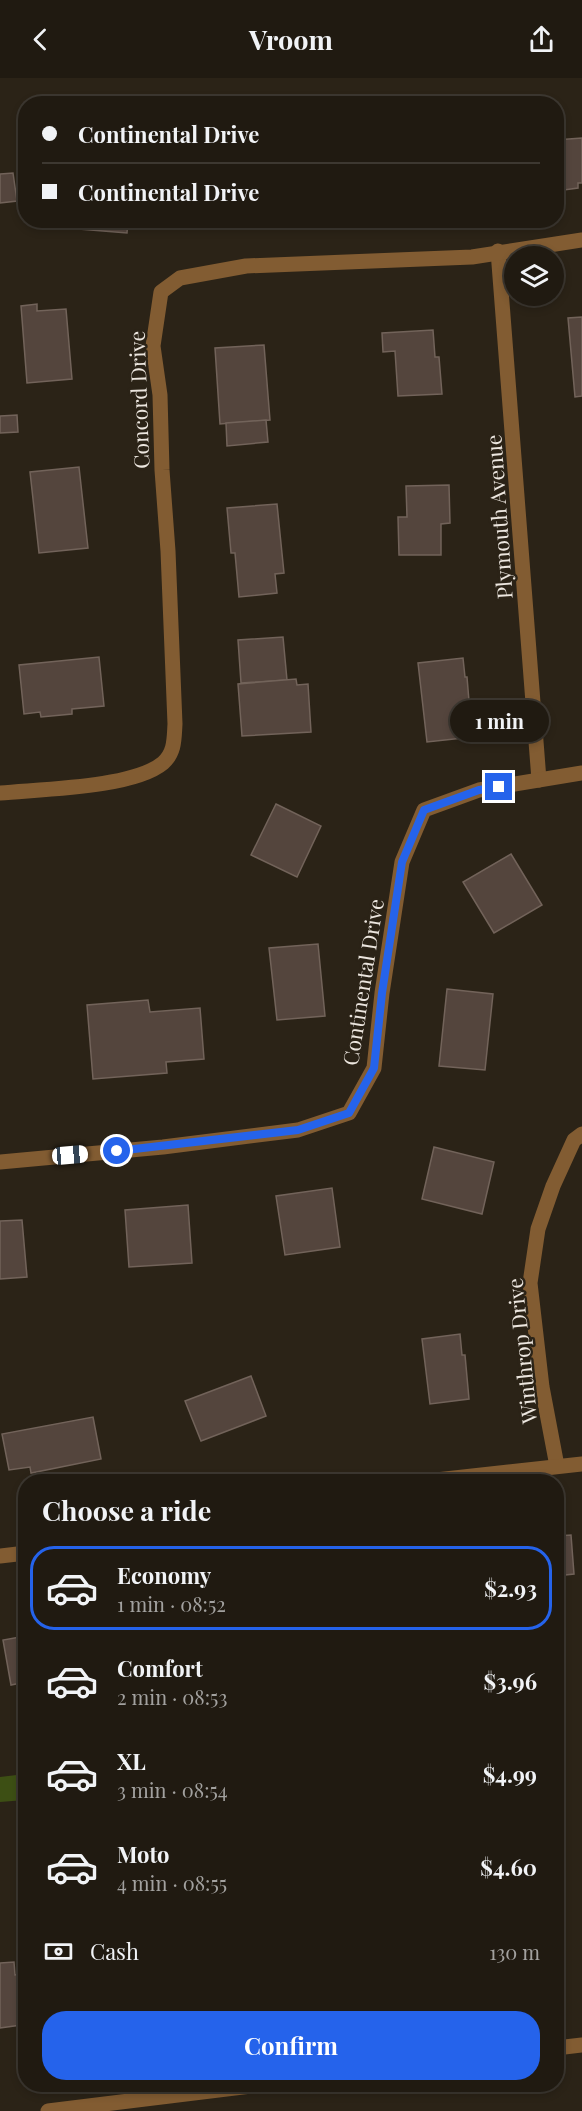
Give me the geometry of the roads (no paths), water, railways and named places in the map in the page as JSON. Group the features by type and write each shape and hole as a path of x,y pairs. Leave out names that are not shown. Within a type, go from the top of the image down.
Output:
{"street":[{"name":"Concord Drive","path":"0,792 124,781 149,772 164,762 174,747 175,712 160,395 153,346 161,292 180,278 246,266 471,257 498,251 582,240"},
{"name":"Plymouth Avenue","path":"498,251 539,780"},
{"name":"Continental Drive","path":"0,1162 163,1147 298,1130 349,1113 374,1068 382,993 402,862 424,810 479,790 582,773"},
{"name":"Winthrop Drive","path":"557,1466 542,1387 531,1283 538,1229 553,1186 574,1140 582,1134"},
{"path":"488,1474 582,1464"},
{"path":"0,1556 18,1554"},
{"path":"564,2047 582,2045"},
{"path":"48,2111 202,2092"}]}
